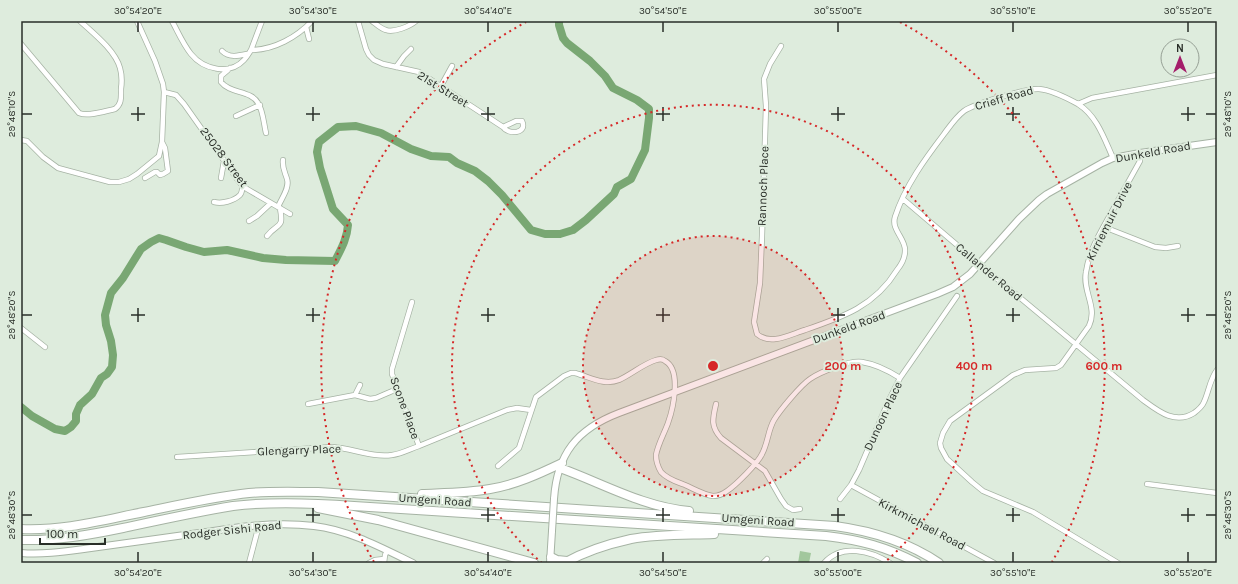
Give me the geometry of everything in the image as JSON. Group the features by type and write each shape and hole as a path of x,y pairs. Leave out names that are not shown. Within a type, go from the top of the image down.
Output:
{"highway":[{"path":"349,494 411,495 454,493 489,489 505,486 560,468 617,492 670,508 801,523"},
{"name":"Umgeni Road","path":"21,529 44,529 71,526 198,501 248,493 294,492 349,494 801,523 851,528 882,536 908,546 939,563"},
{"path":"296,503 378,520 534,563"},
{"name":"Umgeni Road","path":"21,540 70,538 233,506 296,503 826,536 862,541 889,550 917,563"},
{"path":"550,560 566,562 602,547 632,539 656,536 762,532"}],"main road":[{"name":"Dunkeld Road","path":"550,560 555,483 560,468 569,450 577,439 595,424 608,417 953,287 979,264 1019,219 1039,200 1073,179 1113,158 1217,142"},
{"name":"Rodger Sishi Road","path":"21,553 38,554 82,549 260,525 296,524 315,526 350,535 387,550 413,563"}],"street":[{"path":"21,44 79,113 87,115 115,109 119,106 121,101 122,76 119,64 112,52 80,21"},
{"path":"21,140 28,141 43,157 58,168 104,181 114,182 129,179 156,159 160,154 162,142 164,92 160,73 137,21"},
{"path":"172,21 192,55 215,69 230,68"},
{"path":"262,21 251,50 244,60 230,68 221,76 221,82 231,89 254,98 260,105 266,133"},
{"path":"251,50 260,49 287,41 312,21"},
{"name":"21st Street","path":"358,21 366,49 371,58 378,63 419,72 503,127"},
{"path":"372,21 384,30 388,31 410,26 416,21"},
{"path":"306,27 309,39"},
{"name":"Rannoch Place","path":"755,330 754,322 759,288 762,236 766,106 764,79 770,64 781,46"},
{"path":"396,67 404,56 411,50"},
{"path":"222,51 230,56 247,54"},
{"path":"441,86 452,66"},
{"path":"1078,104 1092,98 1217,75"},
{"name":"Crieff Road","path":"755,330 757,334 764,339 777,339 841,317 875,298 890,281 904,256 905,248 896,229 895,222 903,199 920,166 957,117 968,109 1035,89 1046,90 1078,104 1088,111 1094,118 1113,158"},
{"name":"25028 Street","path":"164,92 176,96 184,104 243,186 290,214"},
{"path":"236,116 260,105"},
{"path":"145,178 155,172 162,175 168,171 165,148 162,142"},
{"name":"Kirriemuir Drive","path":"1118,563 1033,512 984,491 947,459 940,443 943,432 955,417 1017,373 1025,370 1056,368 1065,361 1092,321 1092,306 1086,286 1085,274 1094,246 1140,161 1140,153"},
{"path":"267,236 281,224 282,221 279,208 288,184 283,169 283,160"},
{"path":"221,178 224,161"},
{"path":"214,202 219,203 235,199 240,194 243,186"},
{"name":"Callander Road","path":"903,199 979,264 1156,410 1173,418 1188,416 1194,413 1204,402 1217,370"},
{"path":"249,221 271,203"},
{"path":"1104,227 1155,247 1166,248 1178,246"},
{"name":"Dunoon Place","path":"840,499 851,486 859,470 900,378 957,296"},
{"name":"Scone Place","path":"412,302 392,372 392,377 419,446 507,410 517,408 532,410"},
{"path":"21,328 45,347"},
{"path":"498,466 519,448 534,401 539,394 567,374 575,373 600,381 613,382 659,359 666,361 672,369 675,379 668,422 656,453 657,463 661,472 674,481 707,494 717,496 728,491 756,463 763,452 770,428 775,418 807,381 814,376 836,367 857,362 866,363 886,370 900,378"},
{"path":"355,395 360,385"},
{"path":"308,404 355,395 372,399 397,389"},
{"path":"716,404 713,422 713,427 716,432 721,438 756,463 768,474 786,506 793,510 800,509"},
{"name":"Glengarry Place","path":"177,457 332,447 341,447 385,456 419,446"},
{"path":"1147,484 1217,493"},
{"name":"Kirkmichael Road","path":"851,486 994,563"},
{"path":"249,563 260,525"},
{"path":"369,563 375,560 384,561 387,550"},
{"path":"824,563 831,557 838,554 857,551 871,553 890,563"},
{"path":"763,563 767,560"}],"green space":[{"path":"800,551 811,553 809,563 798,563"}],"waterway":[{"path":"21,407 32,416 55,429 65,431 76,421 76,414 80,405 92,394 101,378 107,374 112,367 113,355 105,315 111,293 123,278 141,249 159,238 204,252 227,250 263,258 335,261 345,239 348,225 333,209 320,168 317,152 319,142 338,127 356,126 381,133 411,149 431,156 449,157 457,163 475,171 488,181 502,195 531,230 545,234 560,234 573,230 614,194 617,187 631,179 645,150 649,109 637,100 613,88 605,76 590,61 567,43 563,38 559,21"}]}
